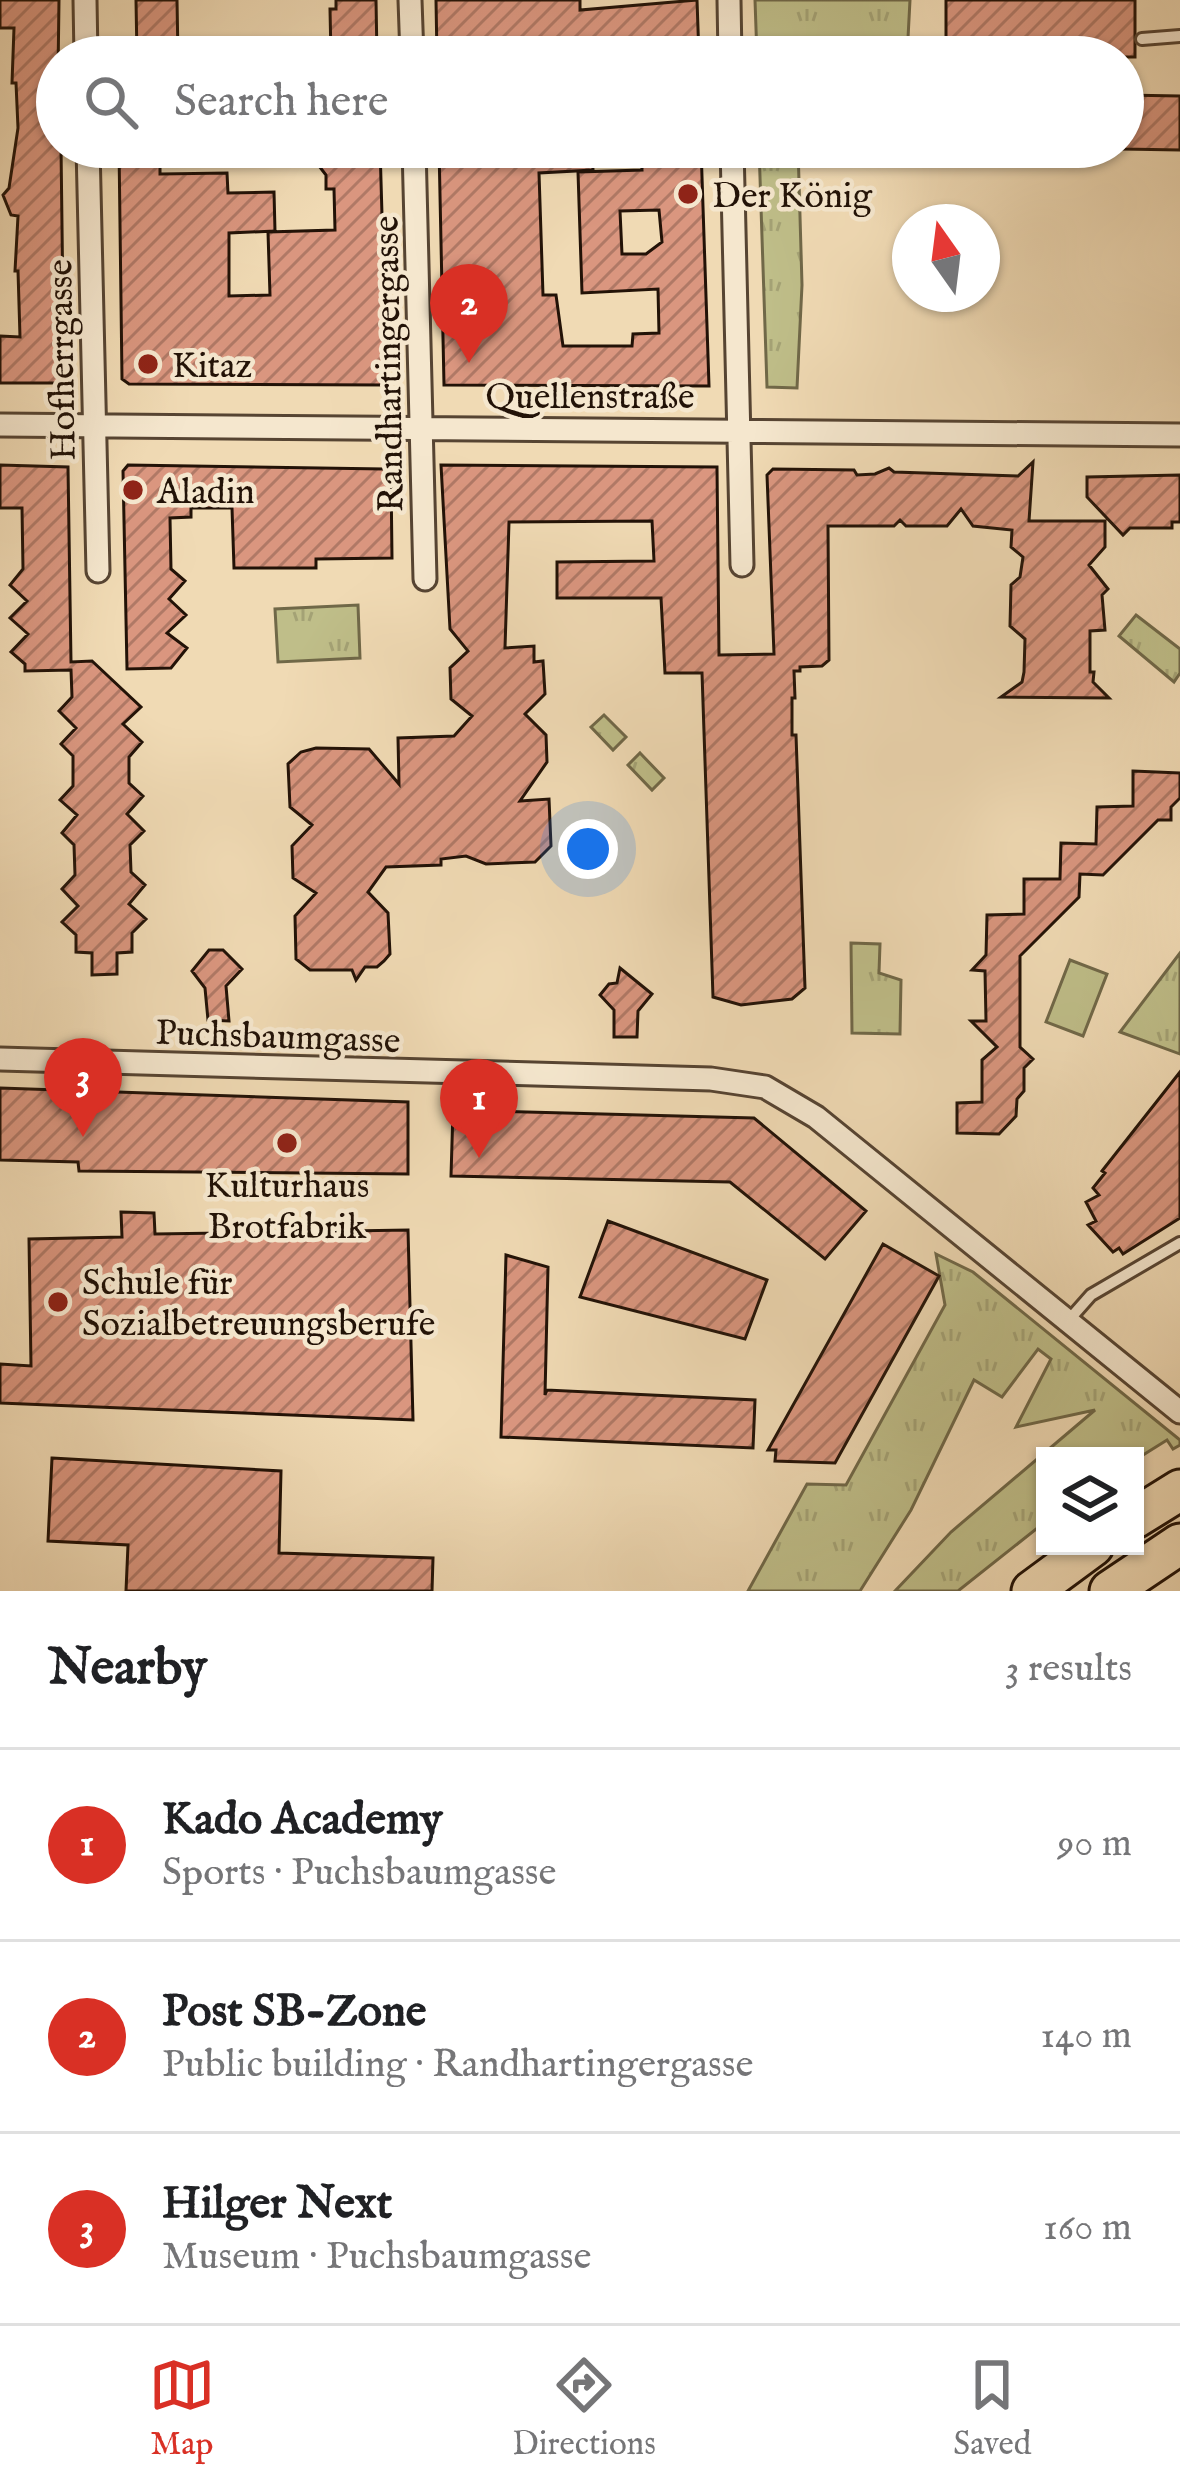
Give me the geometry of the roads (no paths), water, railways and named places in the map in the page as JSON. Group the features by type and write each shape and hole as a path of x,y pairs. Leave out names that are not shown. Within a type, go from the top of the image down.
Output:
{"highway":[{"path":"1144,1512 1180,1490"},
{"path":"1110,1591 1180,1544"},
{"path":"1032,1591 1081,1555"}],"street":[{"path":"85,0 86,36"},
{"path":"410,0 411,36"},
{"path":"729,0 730,36"},
{"name":"Hofherrgasse","path":"88,168 98,571"},
{"name":"Randhartingergasse","path":"415,168 425,579"},
{"path":"733,168 742,565"},
{"name":"Quellenstraße","path":"0,425 1180,435"},
{"name":"Puchsbaumgasse","path":"0,1059 737,1081 765,1088 791,1100 1180,1412"}],"lane":[{"path":"1144,39 1180,36"},
{"path":"1068,1321 1091,1295 1180,1244"}],"place":[{"name":"Der König","path":"688,194"},
{"name":"Post SB-Zone","path":"469,363"},
{"name":"Kitaz","path":"148,364"},
{"name":"Aladin","path":"133,490"},
{"name":"Hilger Next","path":"83,1137"},
{"name":"Kulturhaus Brotfabrik","path":"287,1143"},
{"name":"Kado Academy","path":"479,1158"},
{"name":"Schule für Sozialbetreuungsberufe","path":"58,1302"}]}
